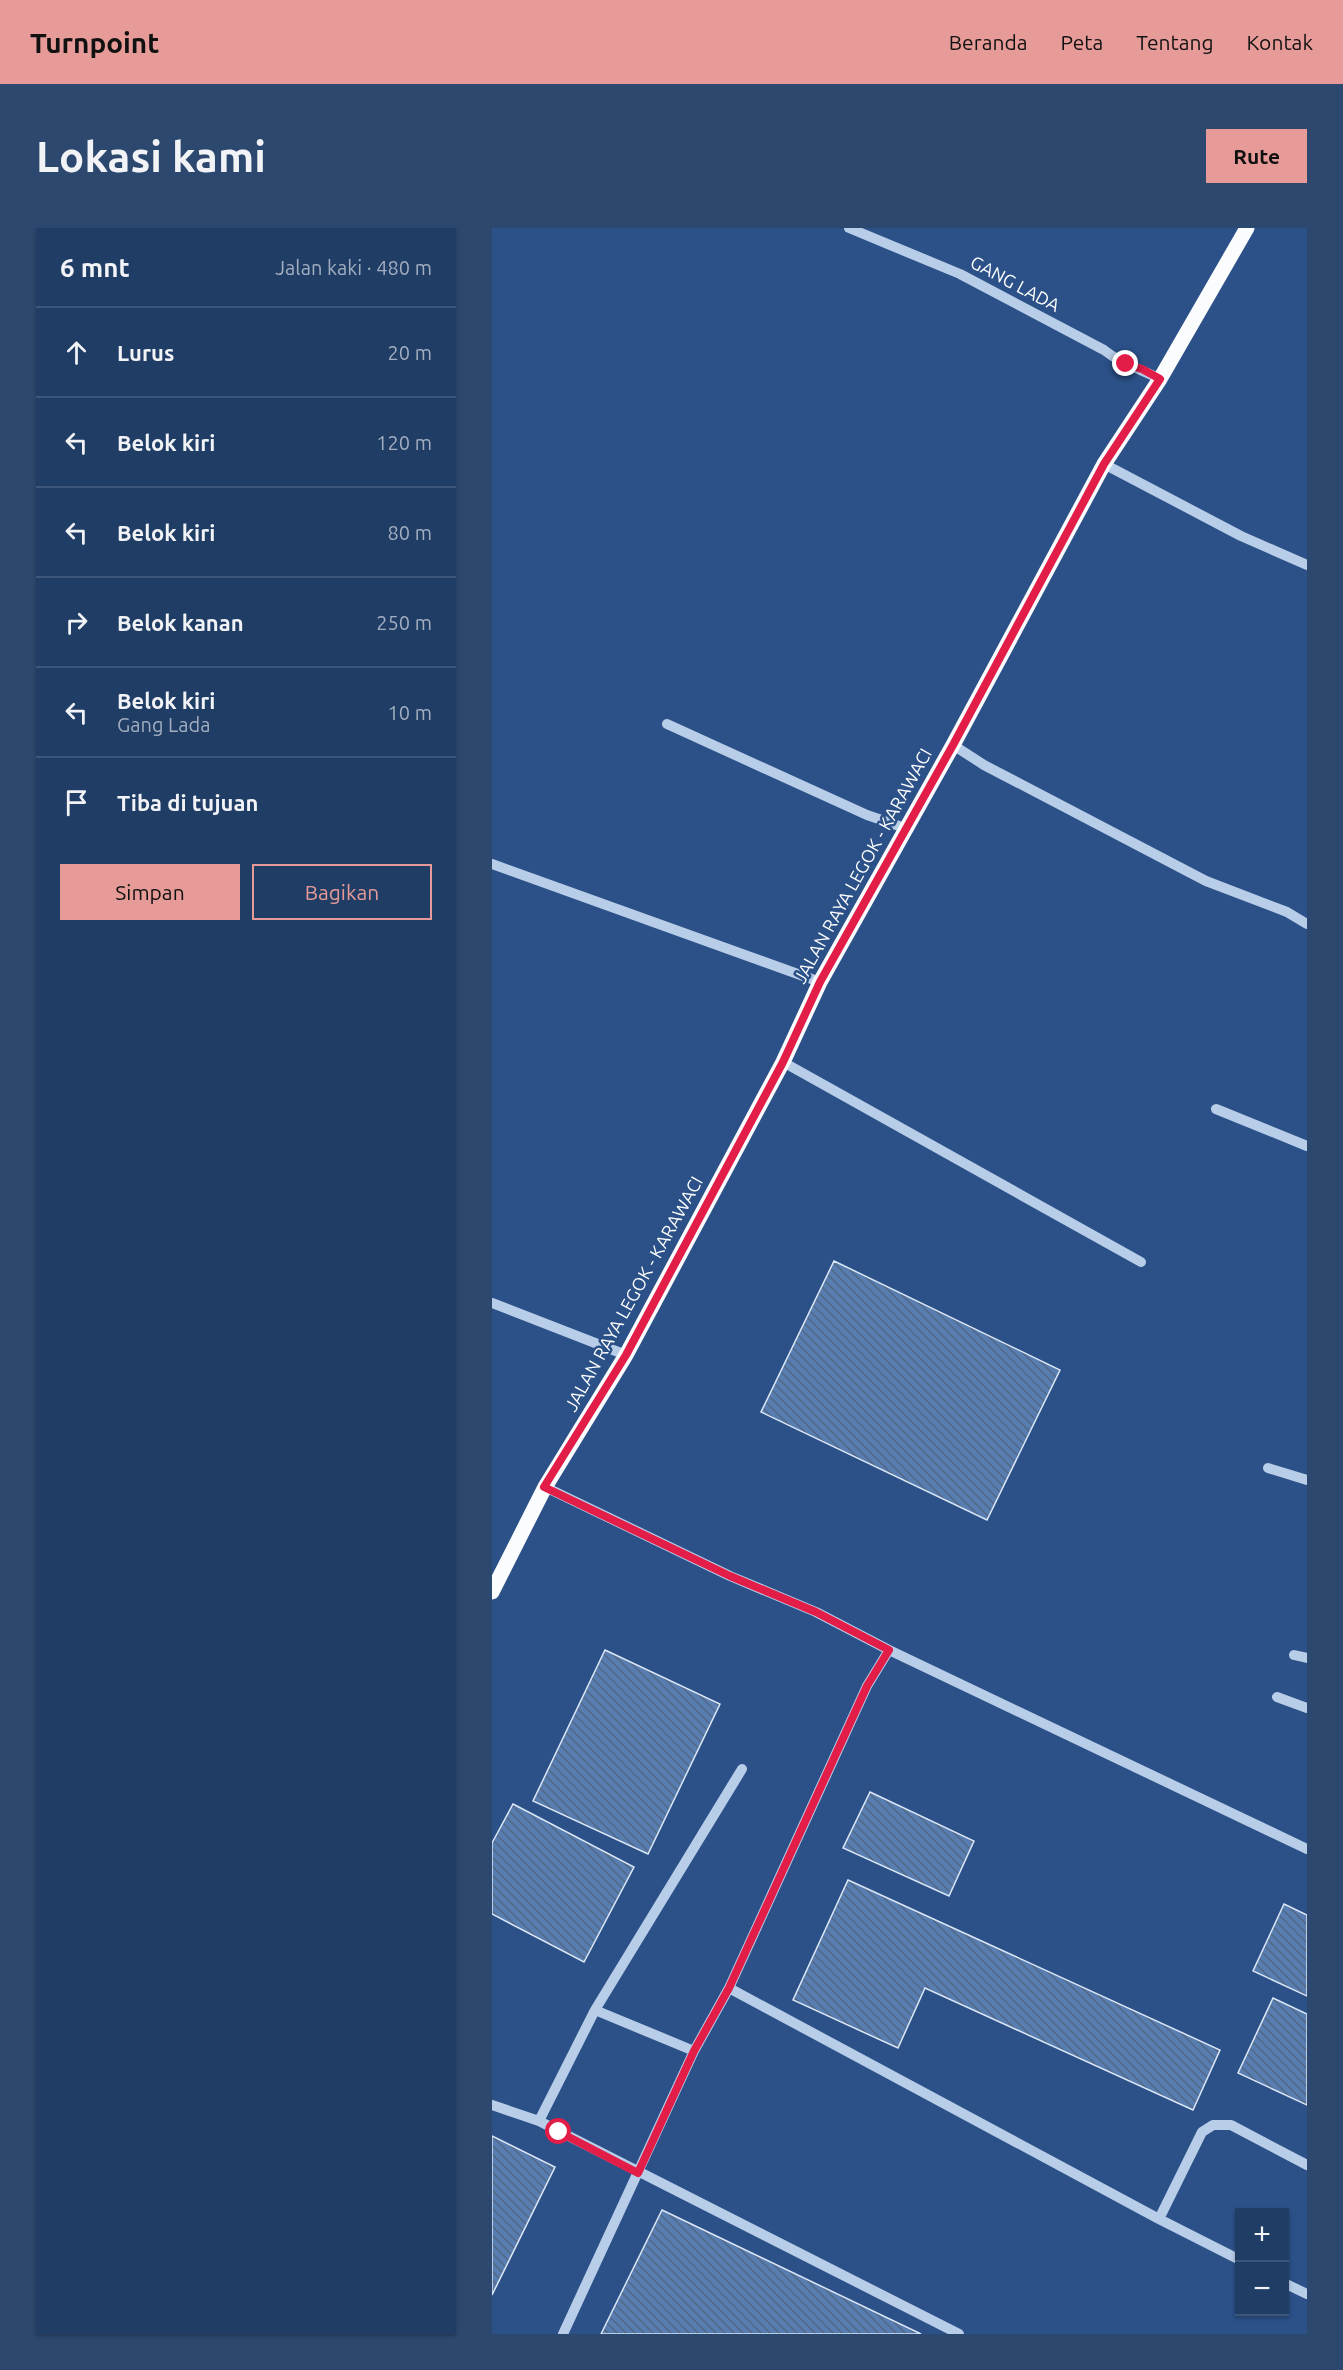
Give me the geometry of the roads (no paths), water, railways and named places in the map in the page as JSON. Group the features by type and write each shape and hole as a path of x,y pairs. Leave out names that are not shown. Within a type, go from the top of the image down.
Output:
{"main road":[{"name":"JALAN RAYA LEGOK - KARAWACI","path":"492,1592 544,1487 626,1355 783,1062 820,982 953,745 1104,464 1160,379 1247,228"}],"street":[{"name":"GANG LADA","path":"849,228 960,274 1104,350 1115,360 1142,369 1160,379"},
{"path":"1104,464 1241,536 1307,565"},
{"path":"667,724 867,815 905,828"},
{"path":"953,745 984,765 1206,881 1287,912 1307,924"},
{"path":"492,864 820,982"},
{"path":"783,1062 1141,1262"},
{"path":"1216,1108 1307,1146"},
{"path":"492,1303 626,1355"},
{"path":"1268,1468 1307,1480"},
{"path":"544,1487 730,1576 816,1612 889,1650 1307,1849"},
{"path":"563,2334 694,2051 729,1988 867,1686 889,1650"},
{"path":"1294,1655 1307,1658"},
{"path":"1277,1697 1307,1708"},
{"path":"539,2121 595,2010 742,1769"},
{"path":"729,1988 1235,2258"},
{"path":"595,2010 694,2051"},
{"path":"492,2105 539,2121 959,2334"},
{"path":"1159,2219 1202,2132 1213,2125 1232,2125 1307,2164"},
{"path":"1289,2284 1305,2289"}]}
